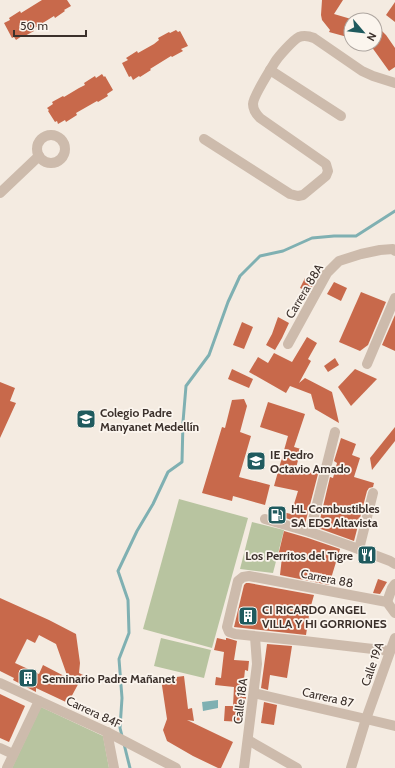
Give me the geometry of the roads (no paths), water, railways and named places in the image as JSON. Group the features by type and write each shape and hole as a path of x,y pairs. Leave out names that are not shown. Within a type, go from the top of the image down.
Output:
{"street":[{"path":"204,139 294,195 303,195 326,176 328,168 323,162 260,118 253,108 253,99 275,62 295,40 299,37 309,36 362,71 395,83"},
{"path":"270,70 341,116"},
{"path":"0,193 39,156"},
{"name":"Carrera 88A","path":"288,344 327,273 339,262 361,254 394,249"},
{"path":"366,364 395,298"},
{"path":"310,532 335,432"},
{"path":"359,549 373,493"},
{"path":"265,519 310,532 359,549 395,564"},
{"name":"Carrera 88","path":"255,637 229,632 227,627 238,581 243,577 249,576 387,602"},
{"path":"395,584 387,602 395,614"},
{"path":"255,637 390,651"},
{"name":"Calle 18A","path":"244,768 257,664 255,637"},
{"name":"Calle 19A","path":"351,768 366,719 395,638"},
{"name":"Carrera 84F","path":"0,683 107,732 158,763 176,768"},
{"name":"Carrera 87","path":"254,693 395,726"},
{"path":"7,768 39,701"},
{"path":"107,732 114,768"},
{"path":"248,740 298,768"},
{"path":"0,748 13,754"}],"water":[{"path":"218,700 218,708 203,711 202,702"}],"waterway":[{"path":"122,736 120,728 122,698 119,659 129,633 128,600 118,571 168,472 182,462 186,386 209,355 228,302 240,276 260,256 283,251 312,238 356,236 395,211"},
{"path":"124,744 130,768"}],"place":[{"name":"Colegio Padre Manyanet Medellín","path":"86,419"},
{"name":"IE Pedro Octavio Amado","path":"256,461"},
{"name":"HL Combustibles SA EDS Altavista","path":"277,515"},
{"name":"Los Perritos del Tigre","path":"367,555"},
{"name":"CI RICARDO ANGEL VILLA Y HI GORRIONES","path":"248,616"},
{"name":"Seminario Padre Mañanet","path":"28,678"}]}
